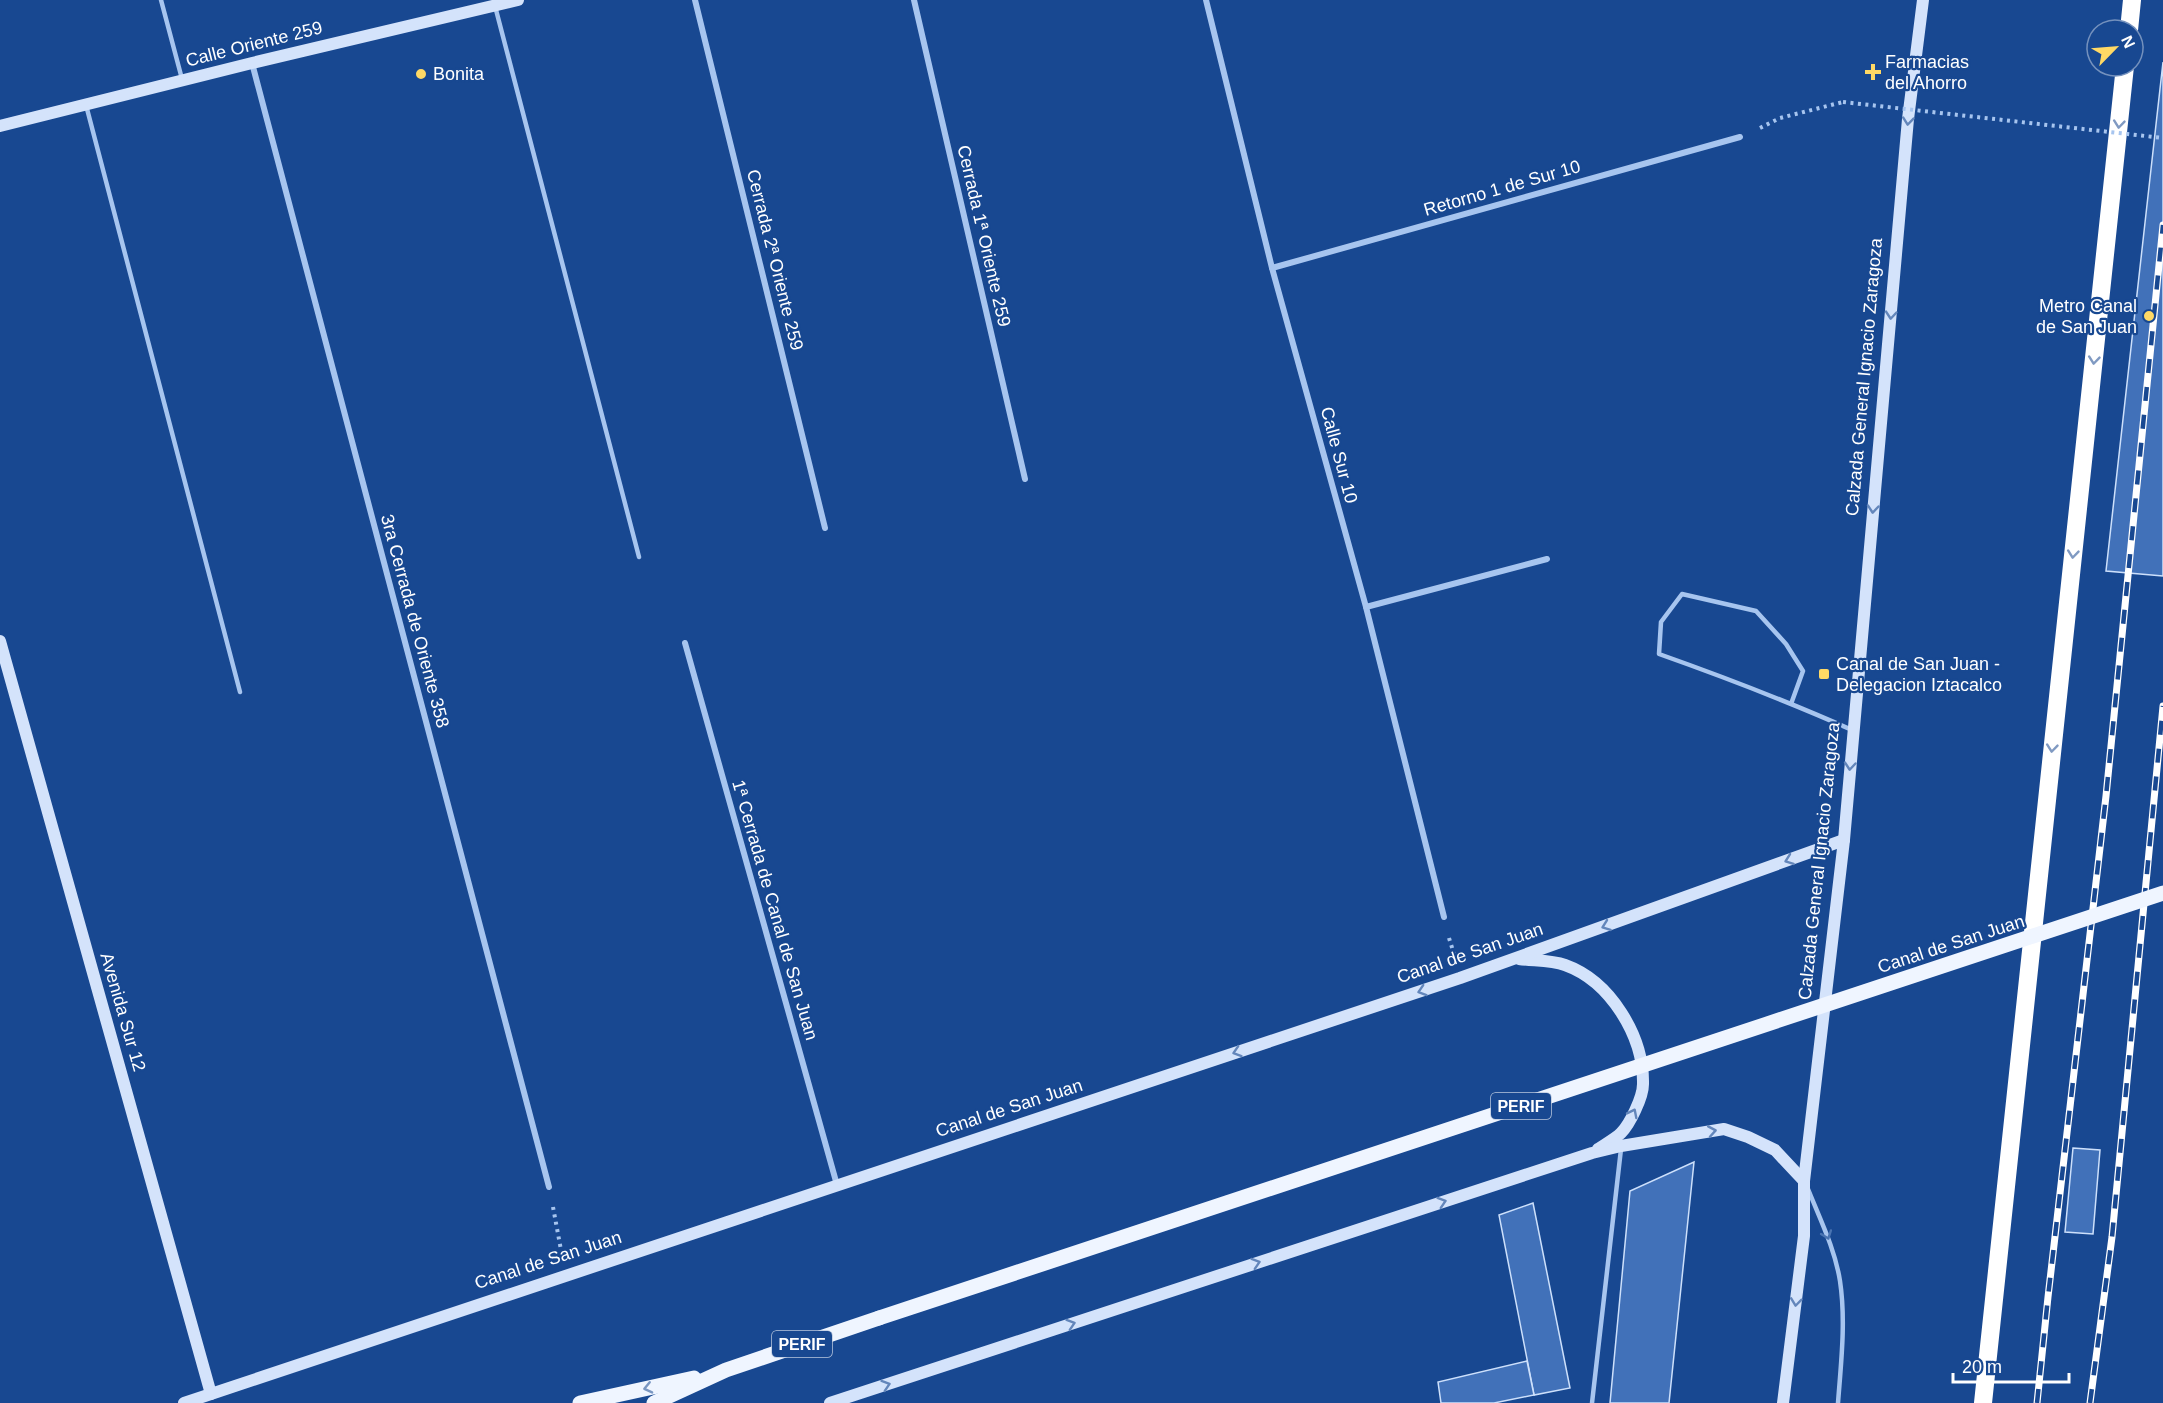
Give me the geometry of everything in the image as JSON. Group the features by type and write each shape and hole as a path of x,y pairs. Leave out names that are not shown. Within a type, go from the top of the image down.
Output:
{"highway":[{"path":"2130,18 2132,0"},
{"path":"1983,1403 2124,78"}],"main road":[{"name":"Calle Oriente 259","path":"0,126 518,0"},
{"name":"Calzada General Ignacio Zaragoza","path":"1783,1403 1804,1236 1804,1181 1844,840 1908,119 1923,0"},
{"name":"Avenida Sur 12","path":"0,641 210,1394"},
{"name":"Canal de San Juan","path":"184,1403 1460,978 1844,840"},
{"name":"Canal de San Juan","path":"654,1403 726,1370 879,1318 2163,893"},
{"path":"1516,958 1564,965 1594,982 1618,1005 1637,1045 1644,1085 1636,1110 1622,1133 1592,1153"},
{"path":"830,1403 1592,1153 1621,1146 1724,1129 1775,1150 1804,1181"},
{"name":"Canal de San Juan","path":"580,1403 726,1370"}],"street":[{"name":"Cerrada 2ª Oriente 259","path":"695,0 825,528"},
{"name":"Cerrada 1ª Oriente 259","path":"914,0 1024,480"},
{"name":"Calle Sur 10","path":"1206,0 1272,268 1366,607 1444,917"},
{"name":"3ra Cerrada de Oriente 358","path":"252,63 549,1187"},
{"name":"Retorno 1 de Sur 10","path":"1272,268 1740,137"},
{"path":"1366,607 1547,559"},
{"name":"1ª Cerrada de Canal de San Juan","path":"685,643 837,1186"}],"lane":[{"path":"161,0 182,81"},
{"path":"495,6 639,557"},
{"path":"86,105 240,692"},
{"path":"1791,704 1803,671 1786,644 1756,611 1682,594 1661,622 1659,654 1750,686 1791,704 1854,730"},
{"path":"1592,1403 1621,1146"},
{"path":"1804,1181 1828,1238 1840,1282 1842,1339 1838,1403"}],"path":[{"path":"1780,118 1843,102 2163,138"},
{"path":"1444,917 1460,978"},
{"path":"549,1187 566,1274"}],"building":[{"name":"Metro Canal de San Juan","path":"2163,62 2163,576 2106,571"},
{"path":"2073,1148 2100,1150 2093,1234 2065,1232"},
{"path":"1694,1162 1669,1403 1610,1403 1630,1191"},
{"path":"1533,1203 1570,1388 1534,1395 1499,1215"},
{"path":"1527,1361 1534,1395 1494,1403 1441,1403 1438,1382"}],"railway":[{"path":"2037,1403 2106,796 2163,225"},
{"path":"2090,1403 2112,1237 2163,706"}],"place":[{"name":"Farmacias del Ahorro","path":"1873,72"},
{"name":"Bonita","path":"421,74"},
{"name":"Metro Canal de San Juan","path":"2149,316"},
{"name":"Canal de San Juan - Delegacion Iztacalco","path":"1824,674"}]}
